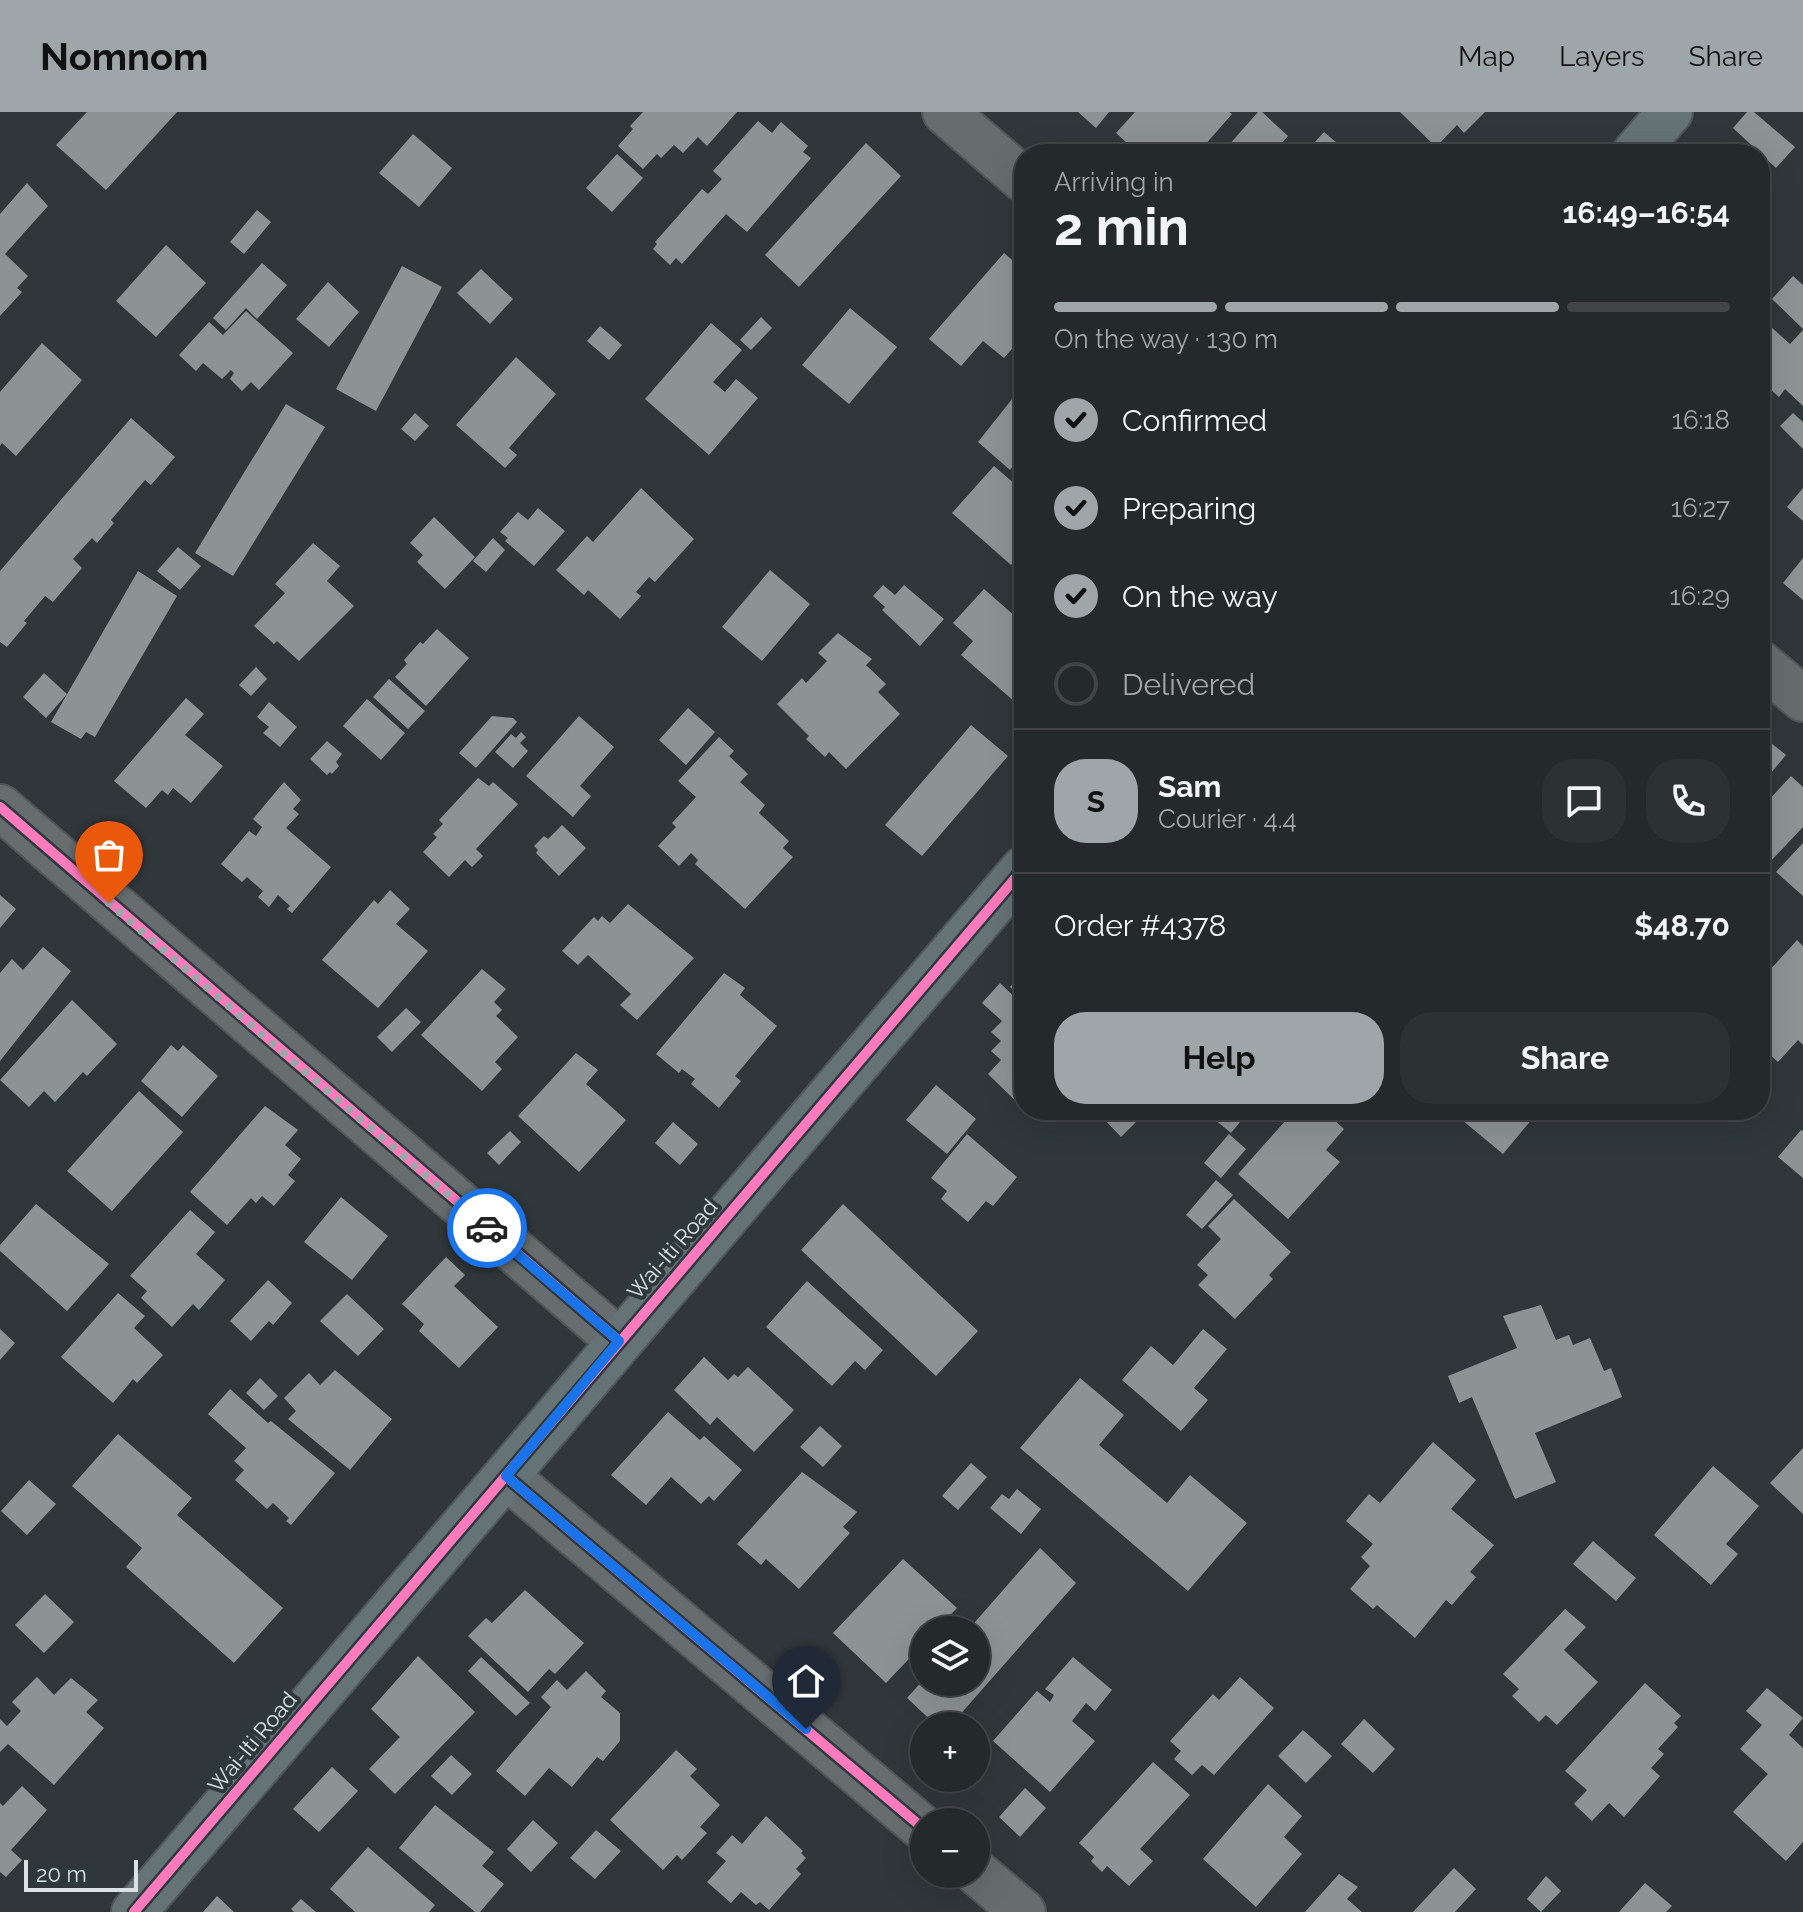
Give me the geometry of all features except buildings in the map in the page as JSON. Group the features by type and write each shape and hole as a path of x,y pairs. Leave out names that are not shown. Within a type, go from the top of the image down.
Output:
{"main road":[{"path":"1643,144 1670,112"},
{"name":"Wai-Iti Road","path":"134,1912 1014,880"}],"street":[{"path":"945,112 1014,171"},
{"path":"1770,671 1803,699"},
{"path":"0,807 619,1341"},
{"path":"506,1476 910,1817"},
{"path":"990,1884 1023,1912"}],"cycle path":[{"path":"0,807 619,1341"},
{"path":"134,1912 1014,880"},
{"path":"506,1476 910,1817"}],"way so far":[{"path":"109,903 487,1228"}],"route":[{"path":"487,1228 619,1341 506,1476 806,1729"}]}
